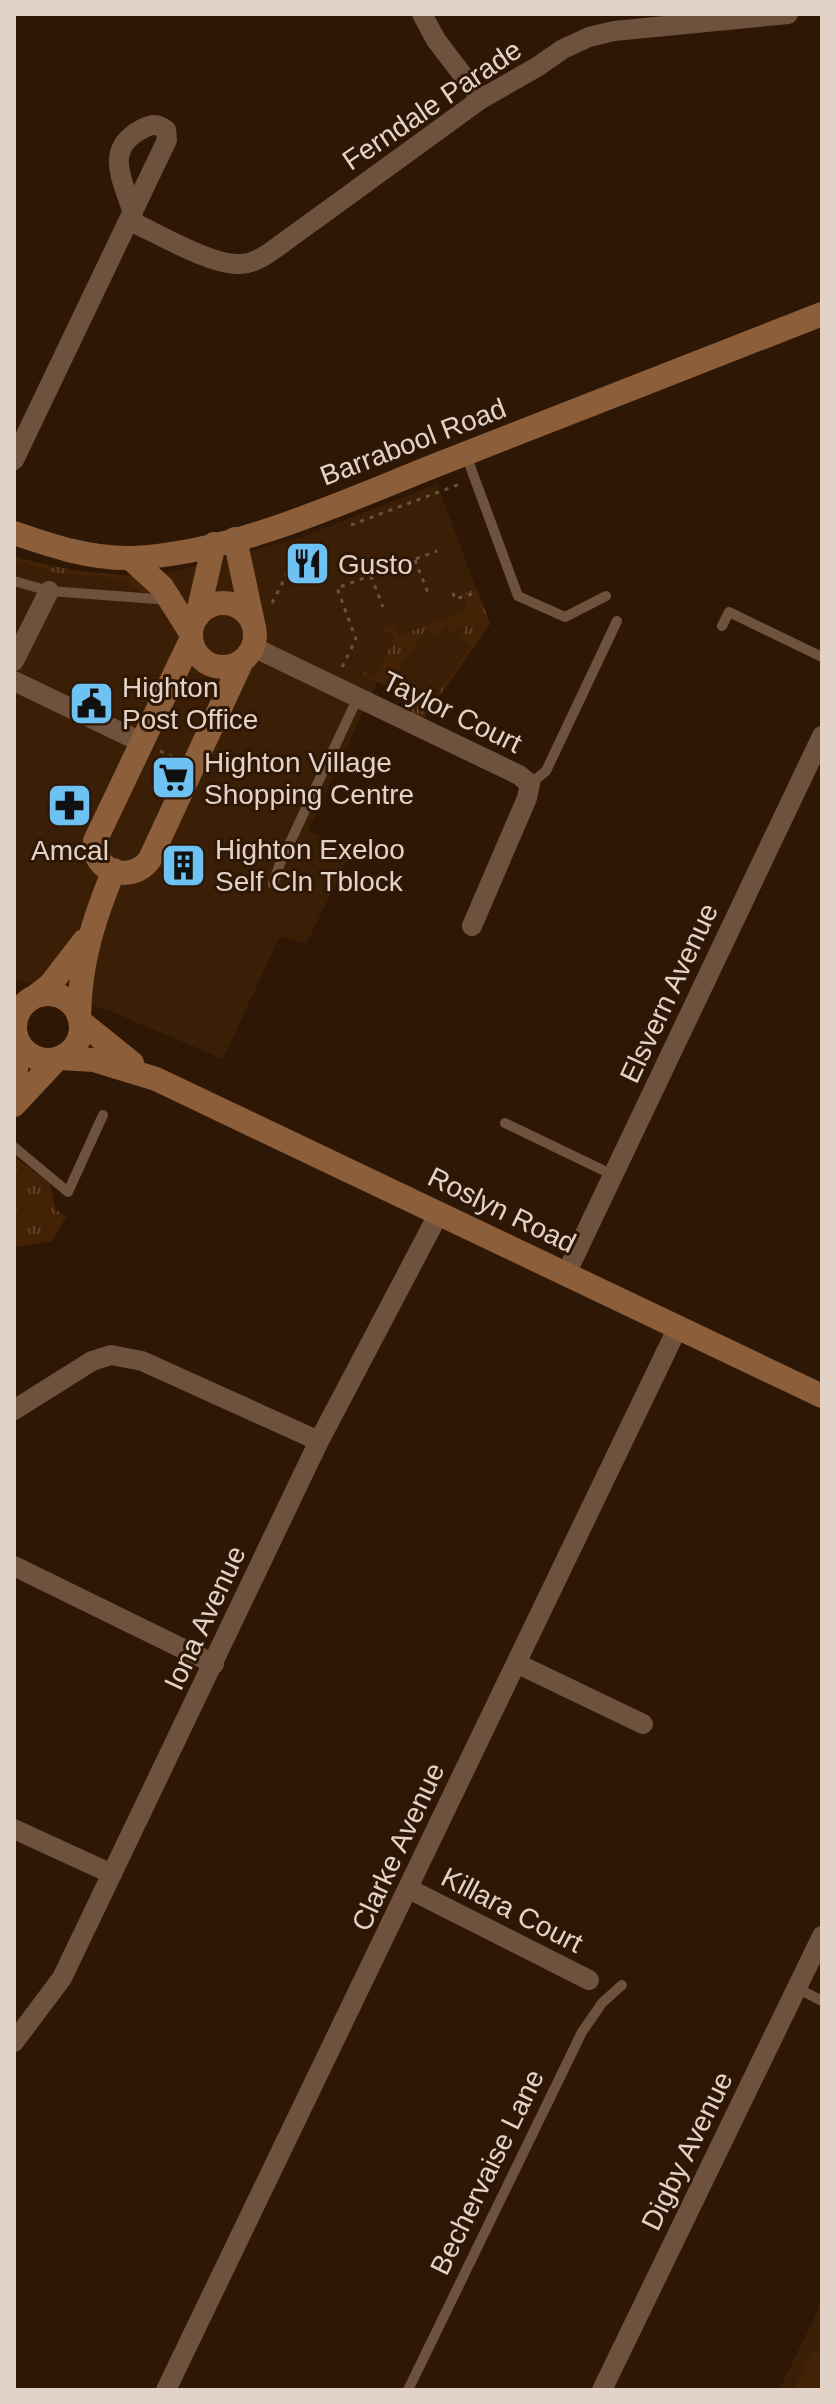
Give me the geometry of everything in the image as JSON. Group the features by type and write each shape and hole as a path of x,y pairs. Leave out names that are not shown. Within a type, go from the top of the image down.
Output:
{"street":[{"path":"422,14 436,40 481,99"},
{"name":"Ferndale Parade","path":"14,460 132,217 210,258 233,264 251,263 481,99 563,49 589,37 640,27 788,14"},
{"name":"Barrabool Road","path":"14,533 69,552 130,558 224,542 323,510 822,314"},
{"path":"224,542 254,636 147,863 134,873 114,870 101,861 94,845 193,631 224,542"},
{"path":"130,558 151,575 172,600 193,631 194,652 214,664 228,667 254,636"},
{"path":"14,661 49,591"},
{"path":"193,631 211,604 230,604 244,611 254,636"},
{"name":"Taylor Court","path":"254,636 358,697 519,775 530,784 527,798 472,926"},
{"path":"14,681 143,743"},
{"name":"Elsvern Avenue","path":"566,1274 822,736"},
{"path":"14,1105 58,1058 75,1046 81,1032 81,976 89,934 114,870"},
{"path":"14,1079 18,1059 16,1015 27,997 50,985 89,934"},
{"name":"Roslyn Road","path":"27,997 60,996 72,1005 80,1020 105,1044 156,1079"},
{"name":"Roslyn Road","path":"15,1035 24,1050 32,1056 46,1060 94,1060 156,1079 678,1327 820,1390"},
{"name":"Iona Avenue","path":"14,2042 62,1978 319,1441 439,1213"},
{"name":"Clarke Avenue","path":"166,2390 678,1327"},
{"path":"14,1410 92,1361 111,1355 142,1361 319,1441"},
{"path":"14,1566 214,1664"},
{"path":"516,1663 643,1724"},
{"path":"14,1829 112,1874"},
{"name":"Killara Court","path":"409,1889 589,1980"},
{"name":"Digby Avenue","path":"602,2390 822,1936"}],"lane":[{"path":"465,454 518,596 565,617 606,596"},
{"path":"14,581 49,591 172,600"},
{"path":"722,626 729,612 822,657"},
{"path":"530,784 546,771 617,621"},
{"path":"273,884 358,697"},
{"path":"14,1147 68,1192 103,1115"},
{"path":"505,1123 613,1175"},
{"name":"Bechervaise Lane","path":"408,2390 582,2032 602,2003 622,1985"},
{"path":"797,1988 822,2001"}],"path":[{"path":"344,527 474,479"},
{"path":"254,636 301,544 315,538"},
{"path":"353,672 342,667 356,639 337,588 437,551"},
{"path":"415,560 428,593"},
{"path":"371,576 383,607"},
{"path":"453,593 455,599 472,594"},
{"path":"143,743 193,766"}],"shaded area":[{"name":"Highton Village Shopping Centre","path":"437,484 490,624 434,704 419,697 414,699 402,690 374,680 377,682 308,831 352,851 306,944 280,936 223,1059 110,1011 14,978 14,556 52,568 153,577 299,538"},
{"path":"822,2302 822,2390 779,2390"}],"green space":[{"path":"14,556 76,570 138,576 156,592 143,592 119,578 57,573 14,560"},
{"path":"477,589 490,624 420,723 411,718 413,712 409,709 415,697 431,703 435,698 472,645 461,637 466,628 460,624 454,633 445,627 439,635 426,629 389,683 403,693 362,675 363,672 375,677 395,637 383,628 393,624 399,636 468,610 462,594"},
{"path":"14,1156 50,1184 56,1210 66,1217 52,1241 14,1247"},
{"path":"813,2350 822,2354 822,2390 794,2390"}],"place":[{"name":"Gusto","path":"307,564"},
{"name":"Highton Post Office","path":"91,703"},
{"name":"Highton Village Shopping Centre","path":"173,778"},
{"name":"Amcal","path":"70,806"},
{"name":"Highton Exeloo Self Cln Tblock","path":"184,865"}]}
